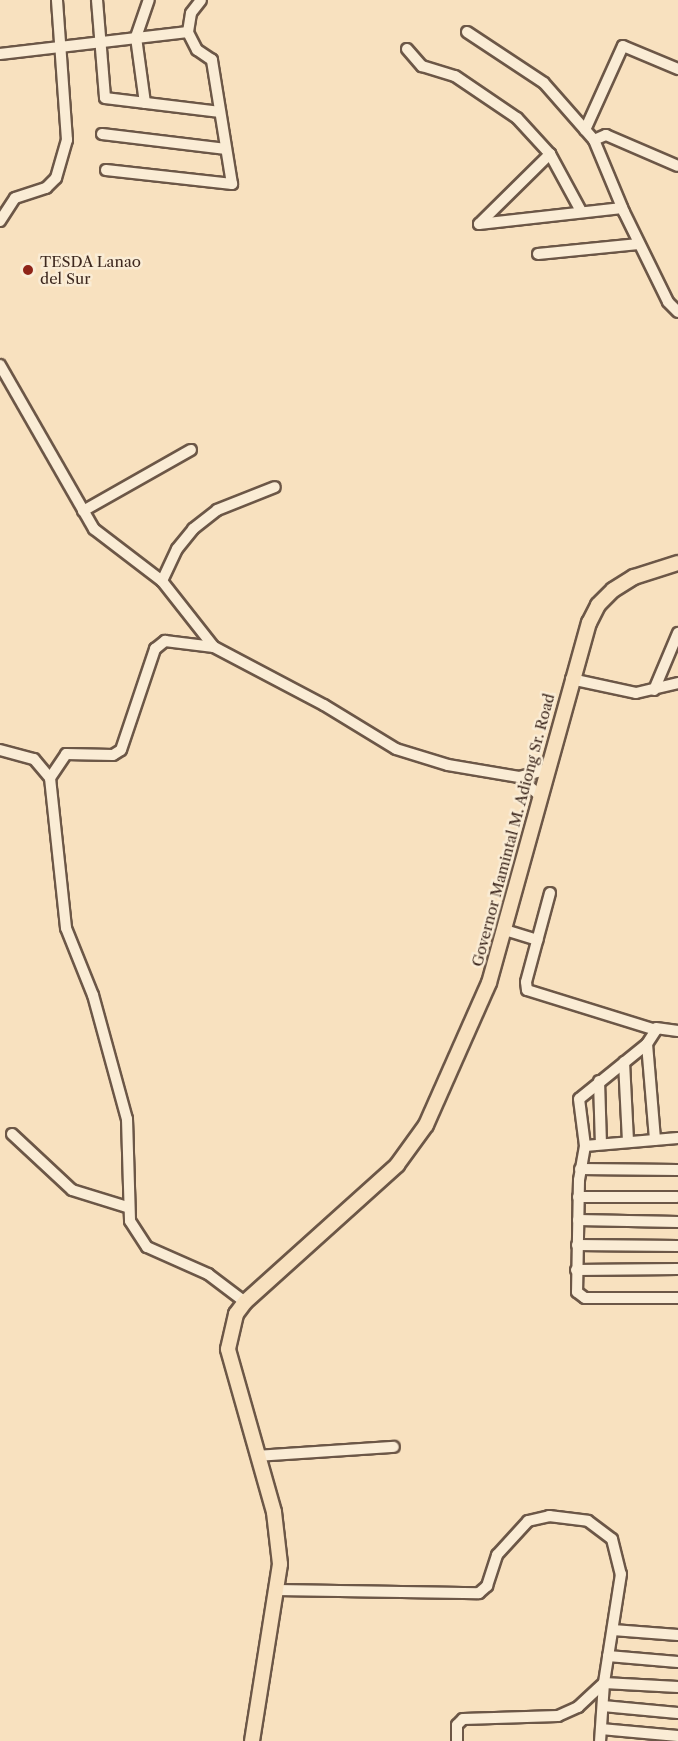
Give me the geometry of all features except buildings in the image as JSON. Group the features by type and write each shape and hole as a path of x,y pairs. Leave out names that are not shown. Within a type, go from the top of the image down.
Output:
{"main road":[{"name":"Governor Mamintal M. Adiong Sr. Road","path":"252,1741 278,1590 278,1536 228,1349 236,1314 245,1302 397,1165 414,1144 489,983 571,679 598,605 634,577 678,562"}],"street":[{"path":"0,220 15,198 46,188 56,178 67,140 57,0"},
{"path":"97,0 105,99 220,111"},
{"path":"145,103 135,37 149,0"},
{"path":"106,170 232,184 212,60 197,50 188,32 191,13 201,0"},
{"path":"0,54 188,32"},
{"path":"467,32 544,83 594,140 639,244 668,302 678,312"},
{"path":"585,130 623,46 678,69"},
{"path":"407,49 422,66 455,76 495,100 550,154 581,211"},
{"path":"102,134 226,149"},
{"path":"594,140 606,135 678,166"},
{"path":"550,154 479,224 622,208"},
{"path":"538,254 639,244"},
{"path":"0,365 83,512 105,541 162,581 214,647"},
{"path":"83,512 191,450"},
{"path":"162,581 177,549 193,529 217,510 275,486"},
{"path":"654,690 678,633"},
{"path":"50,778 66,754 113,755 121,750 155,649 165,641 214,647 324,705 396,749 448,765 519,777 546,770"},
{"path":"571,679 622,692 654,690 678,683"},
{"path":"0,750 34,759 50,778 66,928 93,995 127,1119 127,1207 134,1228 147,1247 208,1274 245,1302"},
{"path":"519,777 540,796"},
{"path":"550,893 525,985 530,992 656,1028 678,1031"},
{"path":"505,930 537,940"},
{"path":"656,1028 646,1044 598,1081 579,1099 585,1146 580,1168 578,1197 577,1292 585,1298 678,1298"},
{"path":"646,1044 655,1140"},
{"path":"624,1062 628,1142"},
{"path":"598,1081 601,1144"},
{"path":"12,1134 72,1190 127,1207"},
{"path":"585,1146 678,1138"},
{"path":"580,1168 678,1170"},
{"path":"578,1197 677,1197"},
{"path":"578,1220 678,1222"},
{"path":"577,1245 678,1246"},
{"path":"576,1270 678,1269"},
{"path":"257,1456 394,1447"},
{"path":"278,1590 479,1593 487,1586 497,1555 520,1527 539,1517 572,1517 603,1529 617,1549 621,1574 604,1683 600,1741"},
{"path":"613,1630 678,1635"},
{"path":"608,1656 678,1662"},
{"path":"457,1741 457,1725 463,1719 558,1716 578,1707 604,1683 678,1688"},
{"path":"603,1706 678,1713"},
{"path":"601,1729 678,1736"}],"place":[{"name":"TESDA Lanao del Sur","path":"28,270"}]}
